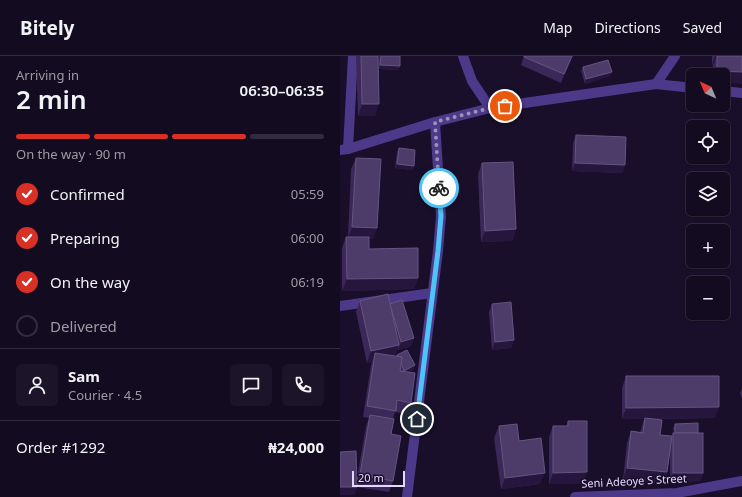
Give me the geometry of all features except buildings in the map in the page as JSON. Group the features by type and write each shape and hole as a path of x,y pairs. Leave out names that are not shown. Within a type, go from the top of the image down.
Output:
{"street":[{"path":"353,56 344,149 435,122 490,108 656,84 686,87"},
{"path":"464,56 472,81 490,108"},
{"path":"656,84 675,56"},
{"path":"730,92 742,93"},
{"path":"407,497 441,216 435,122"},
{"path":"340,306 432,294"},
{"name":"Seni Adeoye S Street","path":"575,497 677,495 742,481"}],"way so far":[{"path":"439,188 435,122 490,108 505,106"}],"route":[{"path":"417,419 438,251 441,216 439,188"}]}
